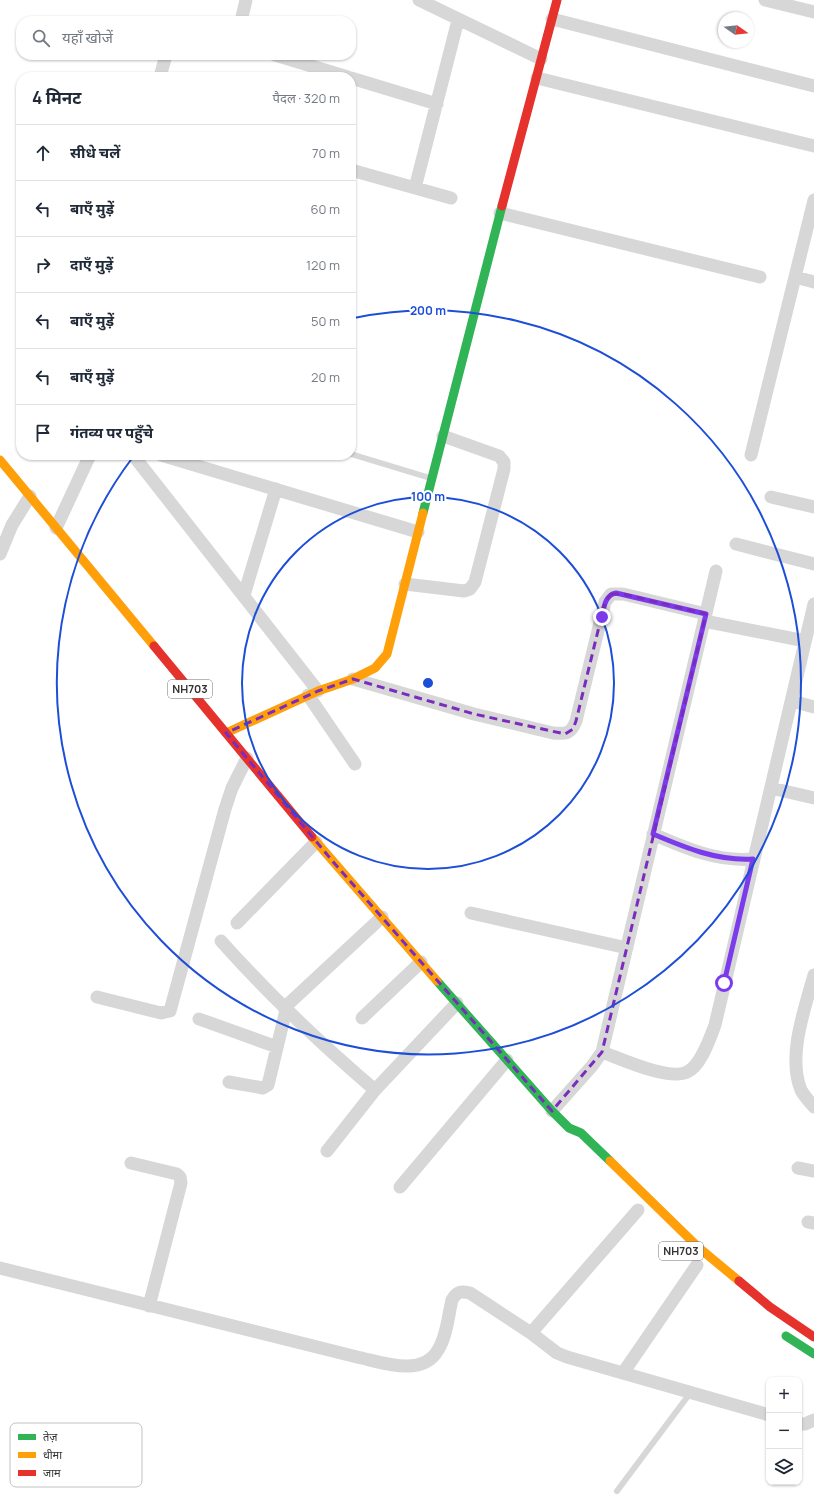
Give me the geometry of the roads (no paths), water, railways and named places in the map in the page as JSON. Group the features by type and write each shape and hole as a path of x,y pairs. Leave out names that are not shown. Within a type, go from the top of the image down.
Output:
{"main road":[{"path":"226,733 313,693 353,679 375,668 387,654 500,213 558,0"},
{"name":"NH703","path":"0,460 316,842 552,1111 569,1128 581,1133 698,1248 770,1308 814,1337"},
{"name":"NH703","path":"569,1128 573,1140"},
{"path":"779,1331 814,1354"}],"street":[{"path":"242,16 246,0"},
{"path":"419,0 541,59"},
{"path":"765,0 814,12"},
{"path":"552,19 814,86"},
{"path":"415,188 458,20"},
{"path":"161,72 165,60"},
{"path":"292,60 331,72"},
{"path":"537,78 814,146"},
{"path":"356,80 437,104"},
{"path":"356,171 451,198"},
{"path":"751,455 795,277 812,219 814,200"},
{"path":"500,213 760,277"},
{"path":"795,277 814,282"},
{"path":"405,584 464,591 470,589 475,582 504,468 504,462 499,456 443,436"},
{"path":"56,528 88,460"},
{"path":"137,460 244,595 313,693 355,764"},
{"path":"178,460 418,532"},
{"path":"244,595 276,489"},
{"path":"0,554 12,525 30,496"},
{"path":"771,497 814,506"},
{"path":"736,544 814,564"},
{"path":"552,1111 592,1066 602,1052 716,571"},
{"path":"353,679 474,714 553,733 565,734 573,729 576,721 605,602 611,594 623,594 705,618 805,641"},
{"path":"602,1052 664,1073 679,1074 688,1072 694,1067 708,1044 715,1025 753,859 772,788 814,607"},
{"path":"792,701 814,707"},
{"path":"97,997 161,1013 170,1011 225,810 232,788 247,758"},
{"path":"772,788 814,798"},
{"path":"653,834 700,853 721,858 753,859"},
{"path":"238,923 316,842"},
{"path":"471,914 627,948"},
{"path":"229,1082 265,1087 270,1080 285,1009 382,917"},
{"path":"221,941 259,984 326,1048 375,1090"},
{"path":"362,1018 421,962"},
{"path":"814,975 802,1017 797,1044 796,1069 801,1090 814,1107"},
{"path":"327,1151 375,1090 457,1003"},
{"path":"199,1019 277,1047"},
{"path":"400,1187 507,1060"},
{"path":"131,1163 177,1174 181,1180 181,1189 149,1306"},
{"path":"798,1168 814,1171"},
{"path":"531,1333 638,1210"},
{"path":"623,1373 696,1264"},
{"path":"0,1268 357,1357 407,1366 417,1365 429,1359 438,1350 442,1341 452,1300 459,1292 470,1293 557,1352 567,1357 766,1414"},
{"path":"802,1424 814,1420"}],"lane":[{"path":"356,455 432,478"},
{"path":"617,1491 691,1392"}]}
